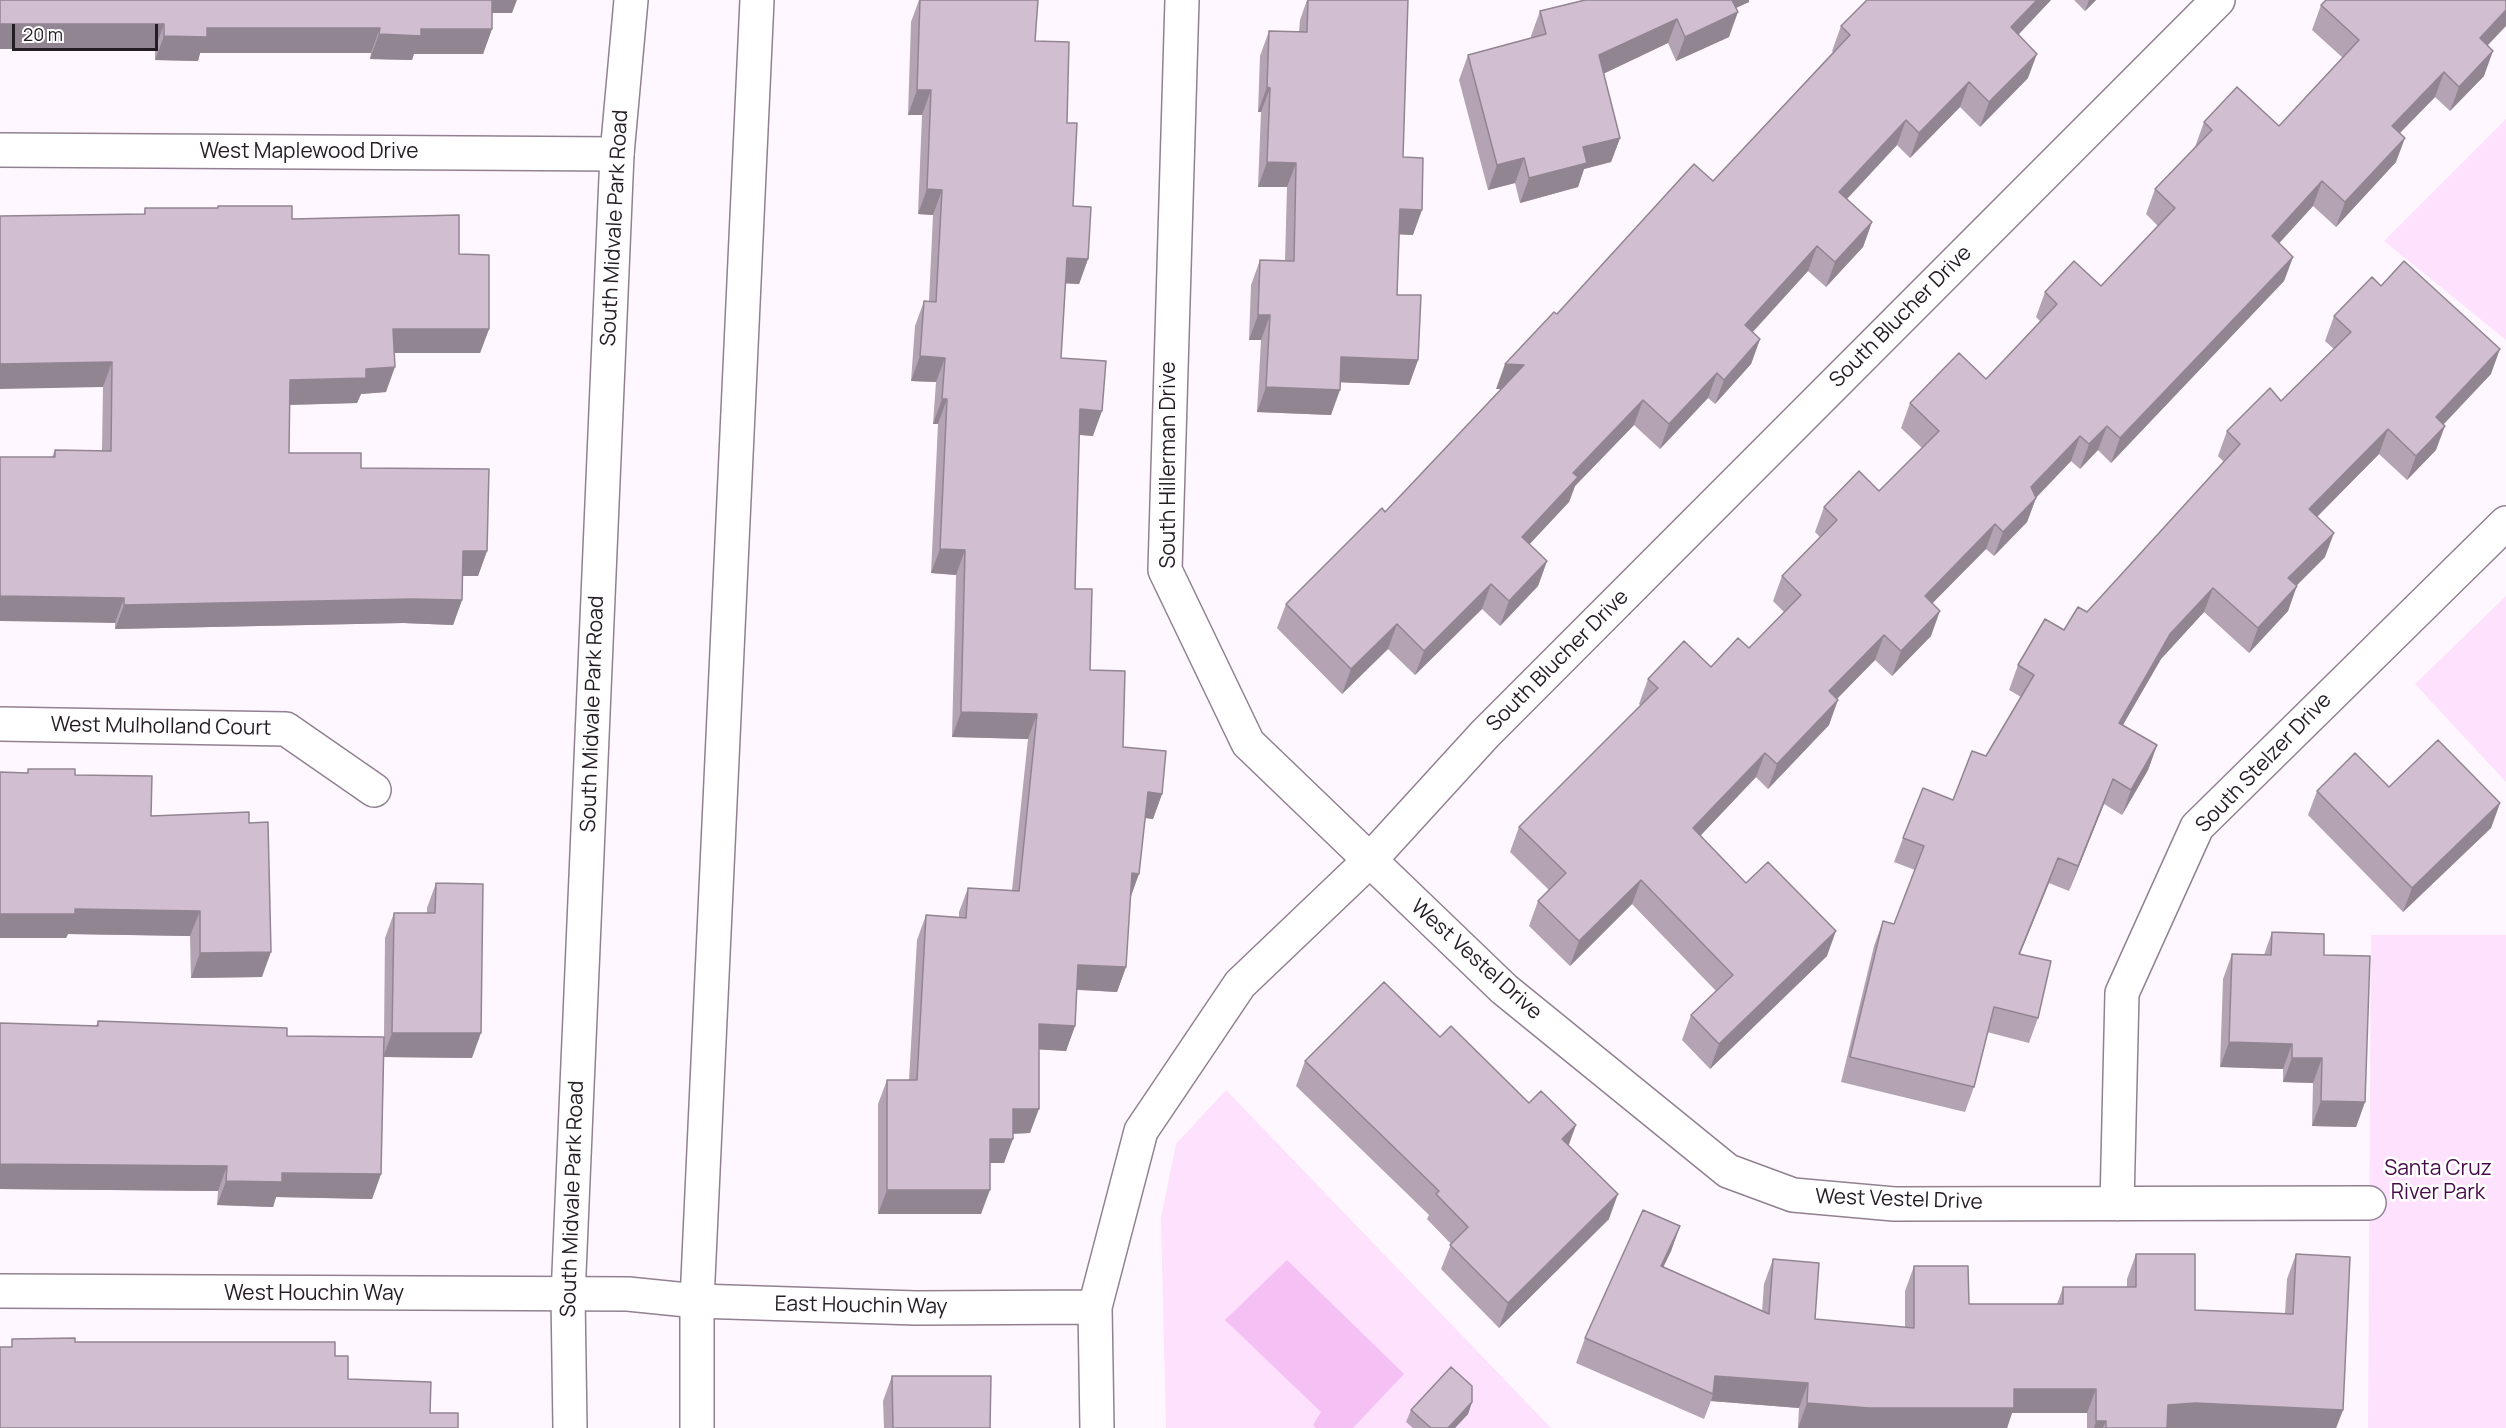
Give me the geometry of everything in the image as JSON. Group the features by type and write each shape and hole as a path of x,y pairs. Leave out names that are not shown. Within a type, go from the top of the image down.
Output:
{"street":[{"name":"South Midvale Park Road","path":"570,1428 568,1296 617,154 631,0"},
{"path":"697,1428 697,1301 757,0"},
{"name":"South Hillerman Drive","path":"1182,0 1165,570 1248,742 1368,861"},
{"name":"South Blucher Drive","path":"1097,1428 1095,1306 1141,1131 1240,984 1368,861 1485,734 2218,0"},
{"name":"West Maplewood Drive","path":"0,150 617,154"},
{"name":"South Stelzer Drive","path":"2117,1204 2122,993 2197,827 2506,523"},
{"name":"West Mulholland Court","path":"0,724 286,729 374,790"},
{"name":"West Vestel Drive","path":"1368,861 1504,989 1728,1171 1793,1195 1894,1204 2370,1203"},
{"name":"West Houchin Way","path":"0,1292 568,1296 628,1294"},
{"name":"East Houchin Way","path":"628,1294 697,1301 916,1308 1095,1306"}],"green space":[{"path":"2506,119 2506,340 2384,241"},
{"path":"2506,596 2506,782 2415,684"},
{"name":"Santa Cruz River Park","path":"2371,935 2506,935 2506,1428 2368,1428"},
{"path":"1226,1090 1551,1428 1166,1428 1161,1218 1176,1144"}],"shaded area":[{"path":"1287,1260 1404,1374 1353,1428 1316,1428 1313,1425 1321,1412 1225,1320"}],"building":[{"path":"0,0 492,0 492,29 421,29 421,36 379,34 380,28 207,28 207,37 164,36 164,24 0,24"},
{"path":"920,0 1038,0 1035,41 1069,42 1067,123 1077,123 1073,206 1091,207 1088,259 1067,258 1061,358 1106,361 1102,411 1080,409 1075,589 1092,589 1090,670 1125,671 1123,747 1166,751 1162,794 1148,792 1139,874 1132,873 1126,967 1078,965 1075,1026 1039,1024 1039,1109 1013,1109 1013,1139 990,1139 990,1190 887,1190 887,1080 917,1080 926,915 966,918 968,888 1019,891 1037,714 961,712 965,550 940,549 947,399 942,399 945,358 920,356 924,301 936,302 942,190 927,189 931,90 917,90"},
{"path":"1308,0 1408,0 1403,157 1423,158 1422,210 1400,209 1397,295 1421,295 1418,360 1341,357 1340,390 1266,387 1270,315 1258,315 1260,260 1294,261 1296,163 1267,162 1270,88 1267,87 1269,31 1307,32"},
{"path":"1585,0 1732,0 1738,12 1685,37 1677,19 1599,55 1620,138 1583,147 1587,163 1529,178 1524,158 1497,165 1468,55 1546,34 1540,11"},
{"path":"1867,0 2037,0 2011,27 2037,54 1989,102 1969,82 1919,133 1906,120 1839,192 1872,222 1835,262 1817,246 1745,325 1760,339 1724,380 1717,373 1669,424 1643,400 1573,473 1578,477 1522,537 1547,561 1509,601 1491,584 1424,651 1397,624 1351,669 1286,604 1382,508 1385,512 1524,365 1505,364 1554,312 1557,314 1694,164 1713,181 1850,35 1841,26"},
{"path":"2326,0 2506,0 2506,10 2480,38 2493,51 2459,87 2444,72 2392,126 2405,138 2345,202 2322,181 2272,236 2293,257 2120,438 2107,426 2089,444 2080,436 2031,487 2036,498 2003,532 1995,524 1925,596 1940,611 1901,651 1884,635 1829,691 1838,700 1777,764 1765,753 1693,828 1746,883 1768,862 1836,931 1719,1044 1691,1015 1733,975 1641,880 1579,941 1538,901 1566,873 1519,827 1658,688 1648,679 1684,641 1711,667 1738,638 1749,648 1801,595 1782,576 1837,520 1824,507 1859,471 1879,491 1939,431 1910,403 1959,353 1986,379 2057,304 2045,292 2074,261 2101,286 2175,208 2155,189 2212,130 2204,122 2237,87 2279,126 2359,40 2321,5"},
{"path":"218,206 292,206 292,219 459,215 459,254 489,255 489,329 393,329 395,367 366,369 366,378 290,380 289,453 361,453 361,468 489,469 487,551 463,551 462,600 124,605 124,598 0,596 0,457 55,457 55,450 111,451 112,362 0,364 0,216 145,214 145,208 218,208"},
{"path":"2404,261 2500,349 2436,417 2445,426 2416,456 2388,429 2309,509 2334,533 2288,578 2297,586 2258,628 2213,588 2170,634 2119,723 2157,745 2131,790 2113,779 2078,866 2058,858 2019,954 2051,961 2038,1018 1994,1007 1974,1087 1850,1057 1883,921 1894,924 1924,846 1903,838 1923,788 1953,800 1972,751 1986,756 2034,675 2018,665 2045,619 2064,630 2078,607 2087,612 2240,444 2227,431 2270,388 2281,401 2351,332 2334,316 2372,277 2381,286"},
{"path":"2438,740 2500,803 2412,888 2317,791 2355,753 2389,787"},
{"path":"28,769 75,769 75,775 152,776 151,816 249,812 249,823 268,822 271,952 200,953 200,911 75,909 75,914 0,914 0,772 28,773"},
{"path":"436,883 483,884 481,1033 392,1033 394,913 435,913"},
{"path":"2272,932 2324,934 2324,955 2370,956 2365,1102 2321,1101 2322,1058 2292,1058 2292,1044 2229,1042 2232,954 2271,955"},
{"path":"1384,982 1440,1037 1451,1026 1529,1103 1541,1091 1576,1125 1562,1139 1618,1194 1508,1303 1450,1245 1468,1227 1436,1194 1439,1191 1305,1061"},
{"path":"98,1021 287,1028 287,1036 384,1037 381,1174 282,1173 282,1182 226,1181 227,1166 0,1164 0,1023 98,1026"},
{"path":"1643,1210 1680,1226 1661,1266 1769,1314 1773,1259 1819,1263 1815,1319 1914,1328 1914,1266 1968,1266 1969,1304 2063,1304 2063,1287 2136,1287 2136,1254 2195,1254 2195,1310 2293,1314 2296,1254 2350,1257 2343,1410 2195,1403 2168,1405 2167,1428 2106,1428 2106,1421 2096,1421 2096,1389 2014,1389 2014,1408 1869,1408 1807,1403 1808,1383 1715,1376 1713,1394 1585,1338"},
{"path":"75,1338 75,1342 335,1342 335,1356 348,1356 348,1379 431,1382 430,1413 458,1413 458,1428 0,1428 0,1347 12,1347 12,1339"},
{"path":"1451,1367 1472,1386 1472,1402 1448,1428 1431,1428 1411,1410"},
{"path":"892,1376 991,1376 990,1428 893,1428"}]}
